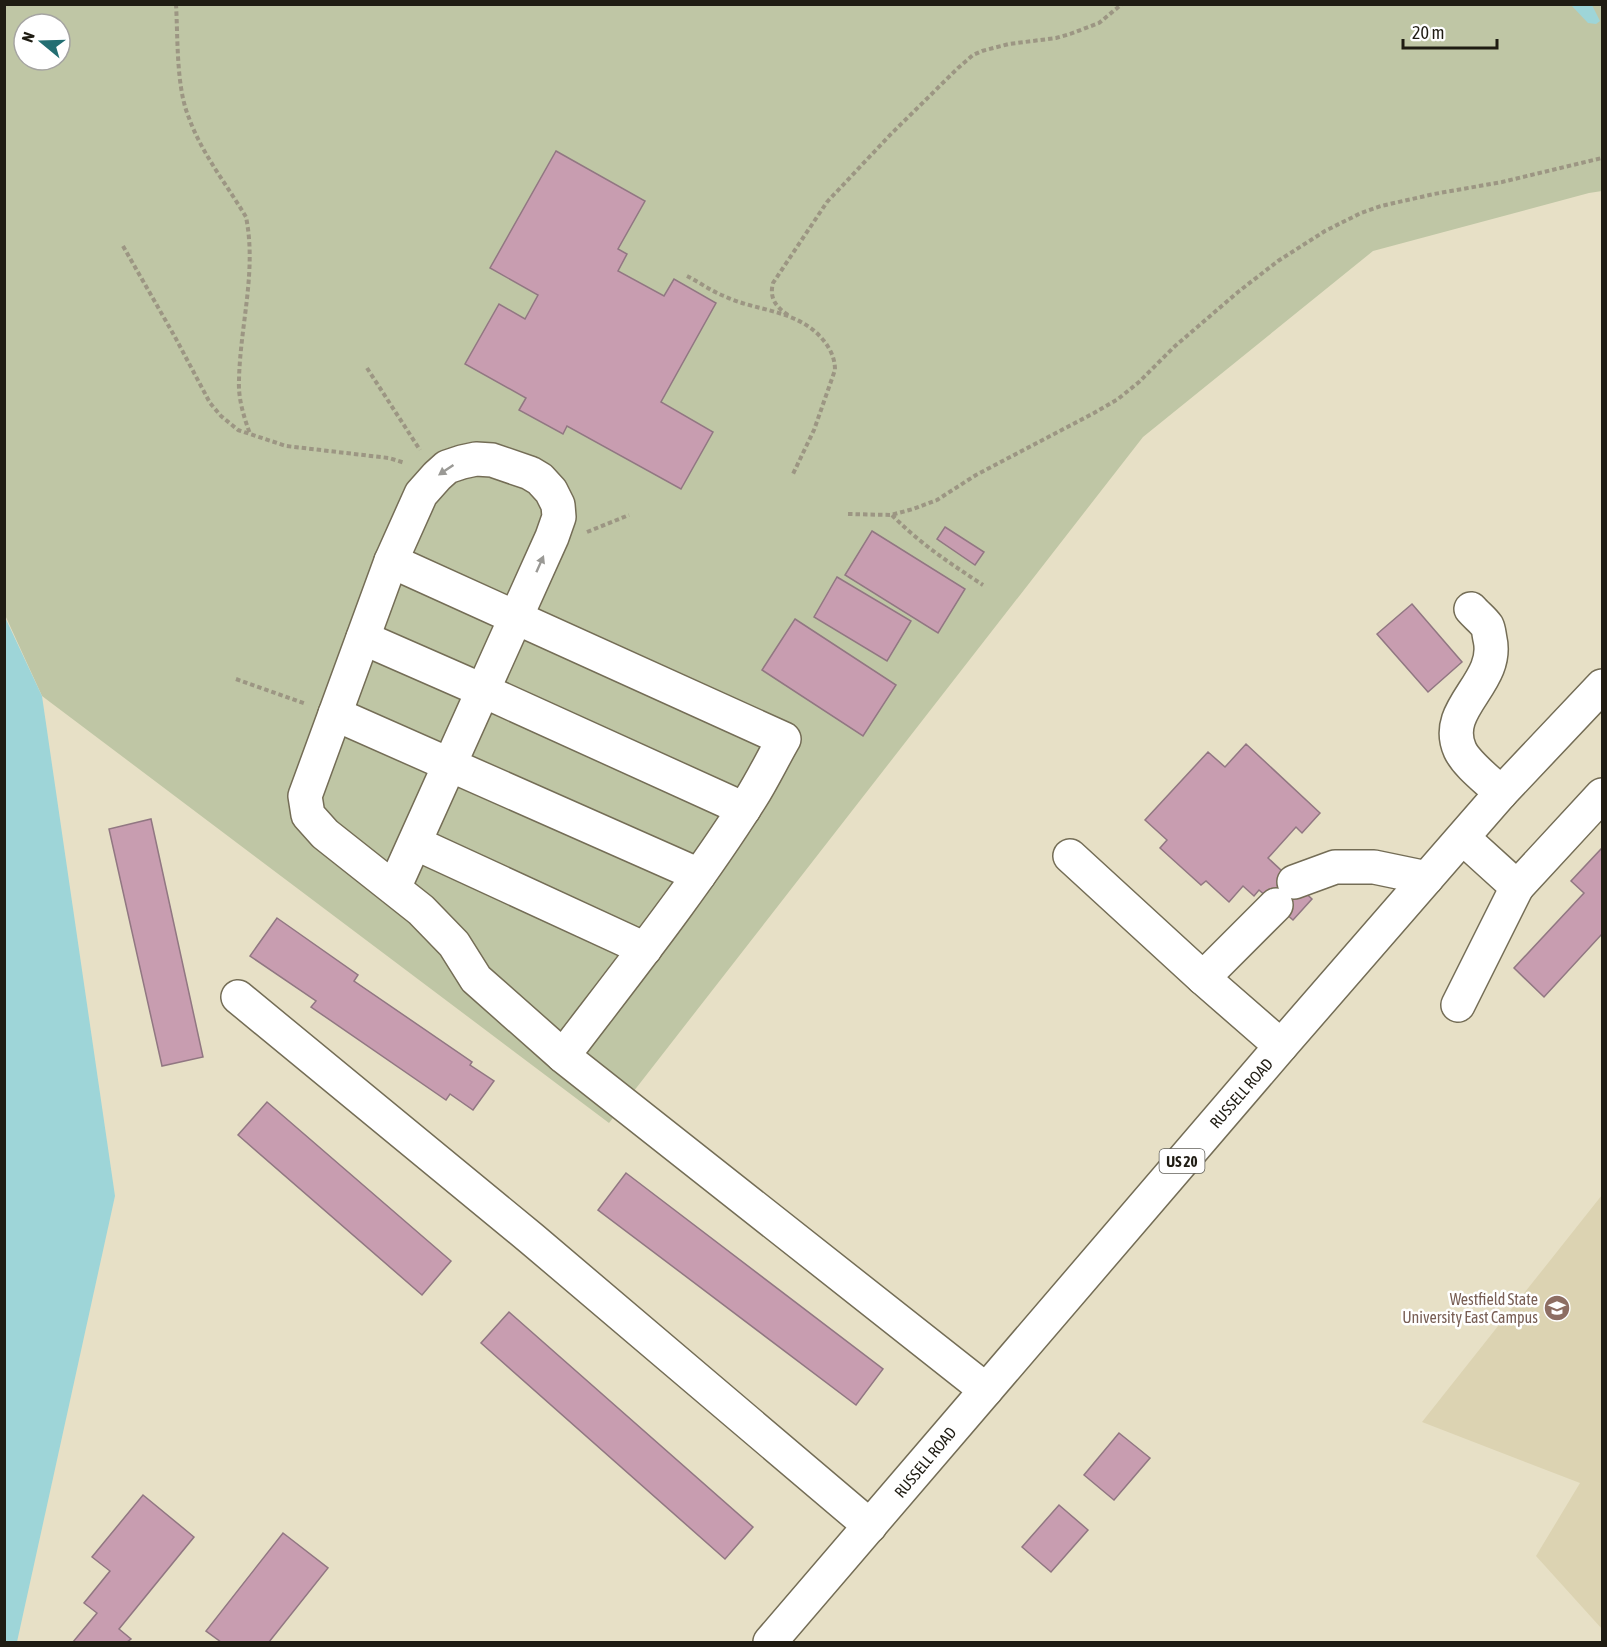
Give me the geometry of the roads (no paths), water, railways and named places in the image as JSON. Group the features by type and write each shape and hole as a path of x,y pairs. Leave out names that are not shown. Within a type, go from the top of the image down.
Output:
{"main road":[{"path":"394,888 517,618 559,517 558,505 551,491 540,479 530,473 492,460 476,459 447,467 422,494 391,561 305,796 308,815 325,834 420,910 454,944 476,979 563,1056 986,1390"},
{"path":"391,561 784,739 744,808 699,875 563,1056"},
{"path":"1471,609 1487,627 1492,656 1485,676 1461,712 1456,725 1456,737 1461,751 1501,793"},
{"path":"363,638 744,808"},
{"name":"RUSSELL ROAD","path":"770,1642 1501,793 1599,698"},
{"path":"335,714 699,875"},
{"path":"1458,1005 1517,887 1602,795"},
{"path":"1463,838 1517,887"},
{"path":"415,843 645,949"},
{"path":"1070,856 1281,1046"},
{"path":"1203,978 1285,893 1335,867 1374,867 1427,878"},
{"path":"238,997 532,1239 870,1526"}],"water":[{"path":"1571,5 1592,5 1600,21 1596,24 1588,23"},
{"path":"4,615 42,696 115,1196 17,1642 4,1642"}],"place":[{"name":"Westfield State University East Campus","path":"1557,1308"}]}
